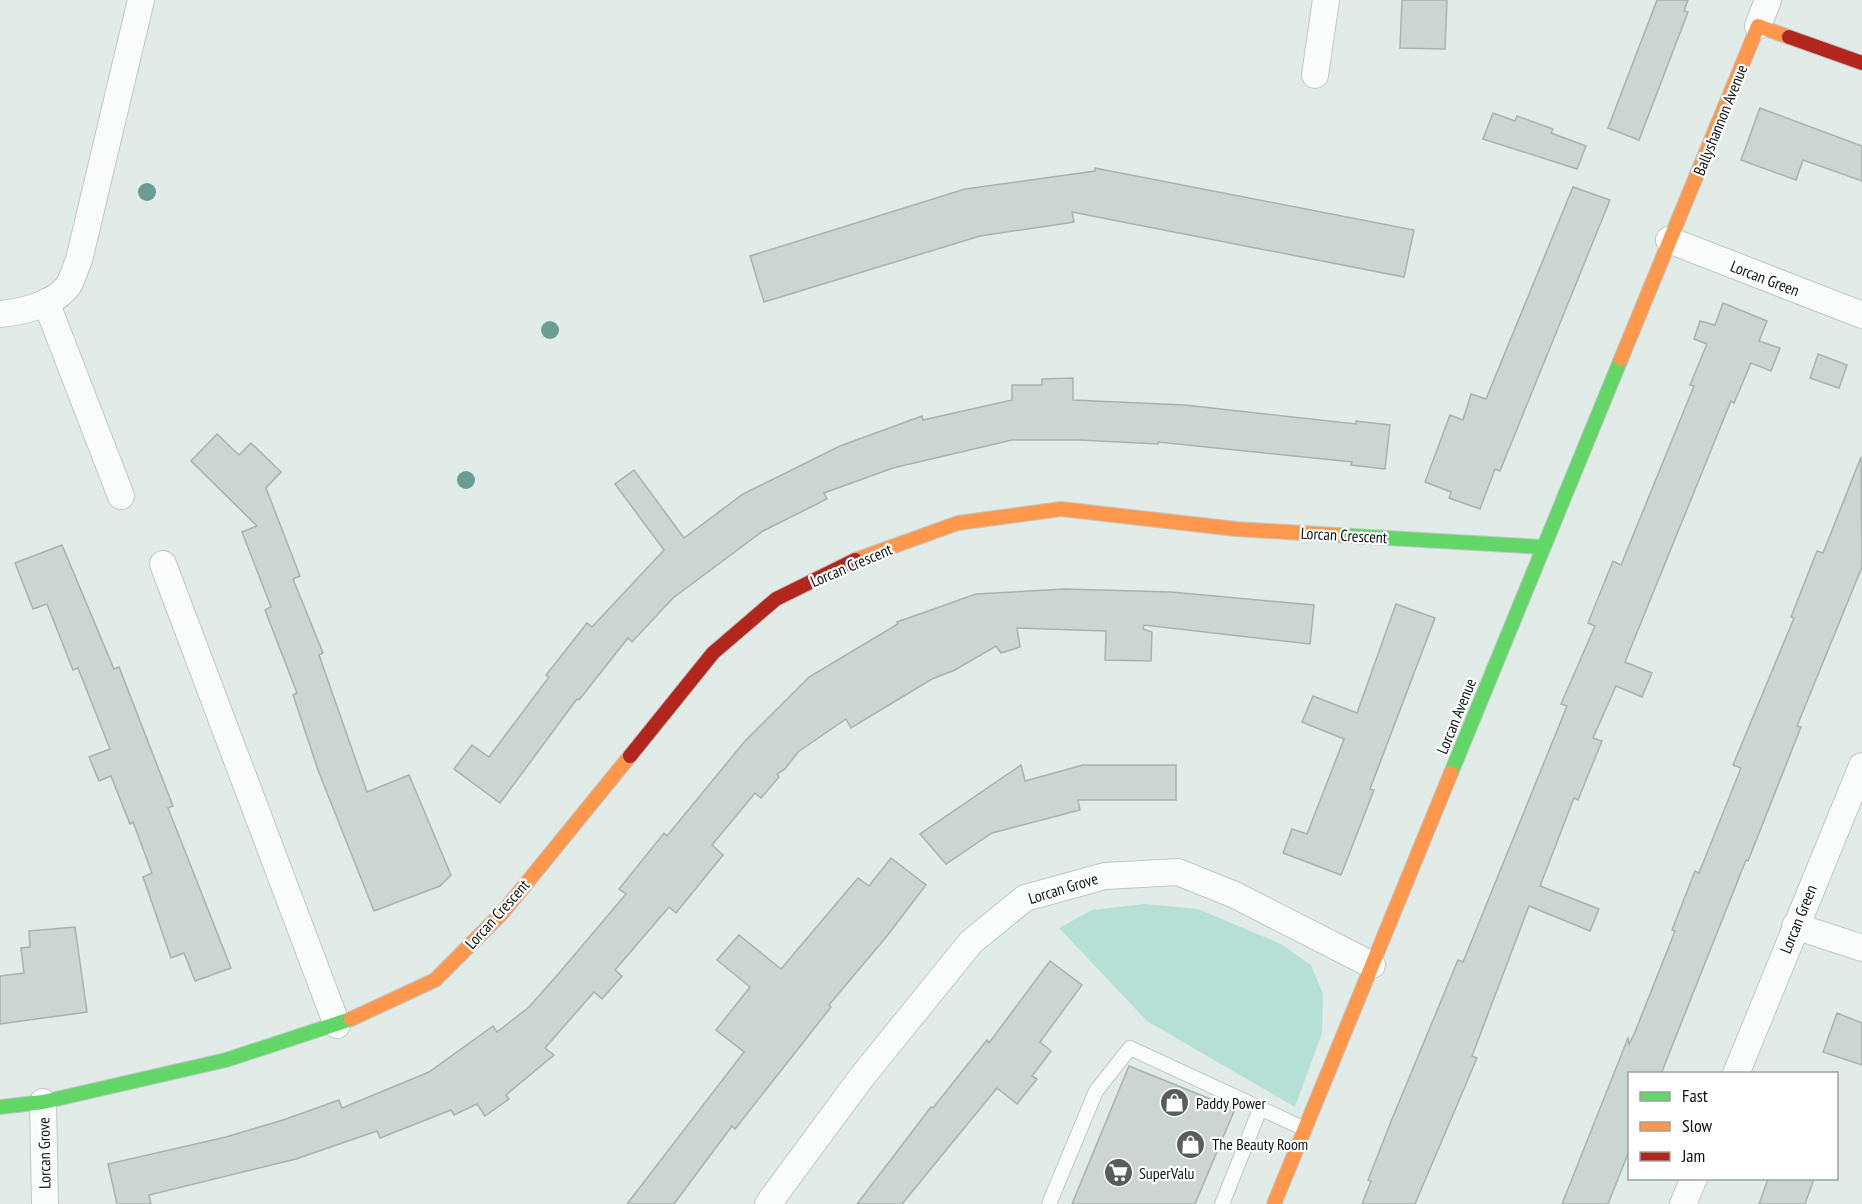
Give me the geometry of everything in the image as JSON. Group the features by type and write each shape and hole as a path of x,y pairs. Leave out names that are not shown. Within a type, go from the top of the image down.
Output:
{"street":[{"path":"0,315 22,312 46,302 67,286 79,260 141,0"},
{"path":"1315,75 1326,0"},
{"name":"Ballyshannon Avenue","path":"1669,240 1768,0"},
{"path":"1758,26 1862,63"},
{"name":"Lorcan Green","path":"1669,240 1862,315"},
{"name":"Lorcan Avenue","path":"1274,1204 1669,240"},
{"path":"46,302 122,496"},
{"name":"Lorcan Crescent","path":"0,1107 43,1102 226,1060 337,1025 435,980 503,912 713,653 776,599 853,561 958,523 1061,509 1236,529 1543,547"},
{"path":"163,564 337,1025"},
{"name":"Lorcan Green","path":"1737,1072 1862,766"},
{"name":"Lorcan Grove","path":"768,1204 861,1078 971,942 1025,898 1105,876 1178,872 1235,895 1372,964"},
{"path":"1796,926 1862,948"},
{"name":"Lorcan Grove","path":"43,1102 45,1204"},
{"path":"1683,1204 1694,1180"}],"lane":[{"path":"1049,1204 1096,1091 1130,1048 1305,1129"},
{"path":"1222,1204 1260,1109"}],"green space":[{"path":"1145,904 1198,909 1281,944 1311,965 1323,994 1322,1033 1295,1107 1147,1021 1059,928 1092,910"}],"building":[{"path":"1402,0 1447,0 1445,49 1400,48"},
{"path":"1657,0 1688,0 1684,11 1688,12 1639,140 1608,128"},
{"path":"1760,108 1862,146 1862,181 1803,160 1796,180 1741,160"},
{"path":"1493,113 1515,121 1517,116 1553,129 1551,133 1586,146 1577,169 1483,139"},
{"path":"1095,168 1414,230 1404,277 1072,212 1074,222 980,236 764,302 750,256 965,189 1095,171"},
{"path":"1573,187 1610,200 1500,471 1495,469 1480,509 1449,498 1451,492 1425,482 1450,415 1463,420 1471,394 1486,399"},
{"path":"1723,303 1767,321 1759,341 1780,348 1771,371 1751,363 1734,403 1731,401 1625,662 1652,673 1642,697 1616,686 1593,738 1602,741 1578,800 1574,798 1540,886 1599,909 1590,931 1529,906 1472,1056 1477,1058 1415,1204 1362,1204 1371,1181 1368,1180 1392,1119 1458,960 1463,962 1567,706 1561,704 1595,626 1588,623 1613,561 1621,565 1694,386 1690,385 1707,344 1694,339 1700,321 1715,325"},
{"path":"1818,354 1847,365 1839,388 1810,378"},
{"path":"1073,378 1073,400 1185,405 1356,424 1356,421 1390,425 1385,469 1351,465 1352,462 1158,442 1158,444 1080,440 1012,440 893,468 824,493 827,499 763,531 673,598 632,642 628,638 579,700 577,699 500,803 454,769 472,745 489,757 549,677 546,675 587,623 592,627 664,550 615,484 634,470 684,538 743,494 840,446 922,416 923,420 1012,400 1012,385 1042,385 1042,379"},
{"path":"217,434 239,455 251,443 281,472 266,488 300,576 293,579 323,653 319,655 367,792 409,775 451,875 440,886 374,911 318,770 293,695 297,693 265,610 271,607 242,532 257,526 191,461"},
{"path":"1861,457 1862,567 1797,726 1801,727 1748,861 1746,860 1662,1072 1628,1072 1628,1154 1608,1204 1562,1204 1628,1038 1629,1044 1635,1032 1675,931 1672,930 1695,871 1699,873 1741,768 1733,765 1794,618 1791,617 1817,551 1823,553"},
{"path":"62,545 114,669 119,667 173,806 168,808 231,968 195,981 184,953 171,958 143,877 152,873 133,822 130,824 111,776 99,781 89,757 110,749 78,668 73,670 47,604 33,609 15,563"},
{"path":"1065,589 1171,592 1314,605 1310,644 1144,625 1143,629 1152,632 1151,661 1105,660 1106,631 1017,628 1020,647 1001,653 996,646 955,670 932,679 851,728 846,719 798,752 785,769 777,774 779,777 761,798 755,793 712,845 723,855 676,913 669,907 615,970 622,976 602,999 594,992 545,1048 554,1055 506,1095 509,1099 485,1116 477,1104 454,1115 451,1110 380,1138 377,1131 296,1159 149,1195 151,1204 117,1204 108,1164 226,1137 339,1100 342,1108 429,1072 493,1026 497,1032 529,1007 560,972 626,894 619,889 664,833 667,836 745,741 809,677 898,624 897,622 976,594"},
{"path":"1396,604 1435,618 1370,789 1374,790 1341,875 1283,853 1292,829 1307,834 1344,739 1302,722 1313,696 1357,713"},
{"path":"1021,765 1025,781 1083,765 1176,765 1176,800 1078,800 1080,810 992,833 946,864 920,834"},
{"path":"891,858 926,885 829,1005 831,1007 735,1129 732,1126 674,1204 627,1204 744,1052 716,1030 750,987 717,960 739,935 781,969 858,878 869,886"},
{"path":"75,927 87,1012 0,1024 0,976 24,973 21,948 30,947 29,931"},
{"path":"1050,961 1082,985 1040,1042 1051,1051 1032,1076 1037,1079 1017,1104 997,1088 902,1204 857,1204 931,1107 933,1108 987,1040 989,1043"},
{"path":"1837,1013 1862,1023 1862,1065 1823,1052"},
{"path":"1129,1066 1235,1109 1195,1204 1072,1204"},
{"path":"1768,1180 1814,1180 1805,1204 1759,1204"}],"traffic: fast":[{"path":"1451,773 1621,359"},
{"path":"1336,535 1543,547"},
{"path":"0,1107 43,1102 226,1060 351,1019"}],"traffic: slow":[{"path":"1621,359 1758,26 1789,37"},
{"path":"855,560 958,523 1061,509 1236,529 1336,535"},
{"path":"351,1019 435,980 503,912 630,756"},
{"path":"1274,1204 1451,773"}],"traffic: jam":[{"path":"1789,37 1862,63"},
{"path":"630,756 713,653 776,599 855,560"}],"place":[{"name":"Paddy Power","path":"1175,1103"},
{"name":"The Beauty Room","path":"1191,1144"},
{"name":"SuperValu","path":"1118,1173"}]}
